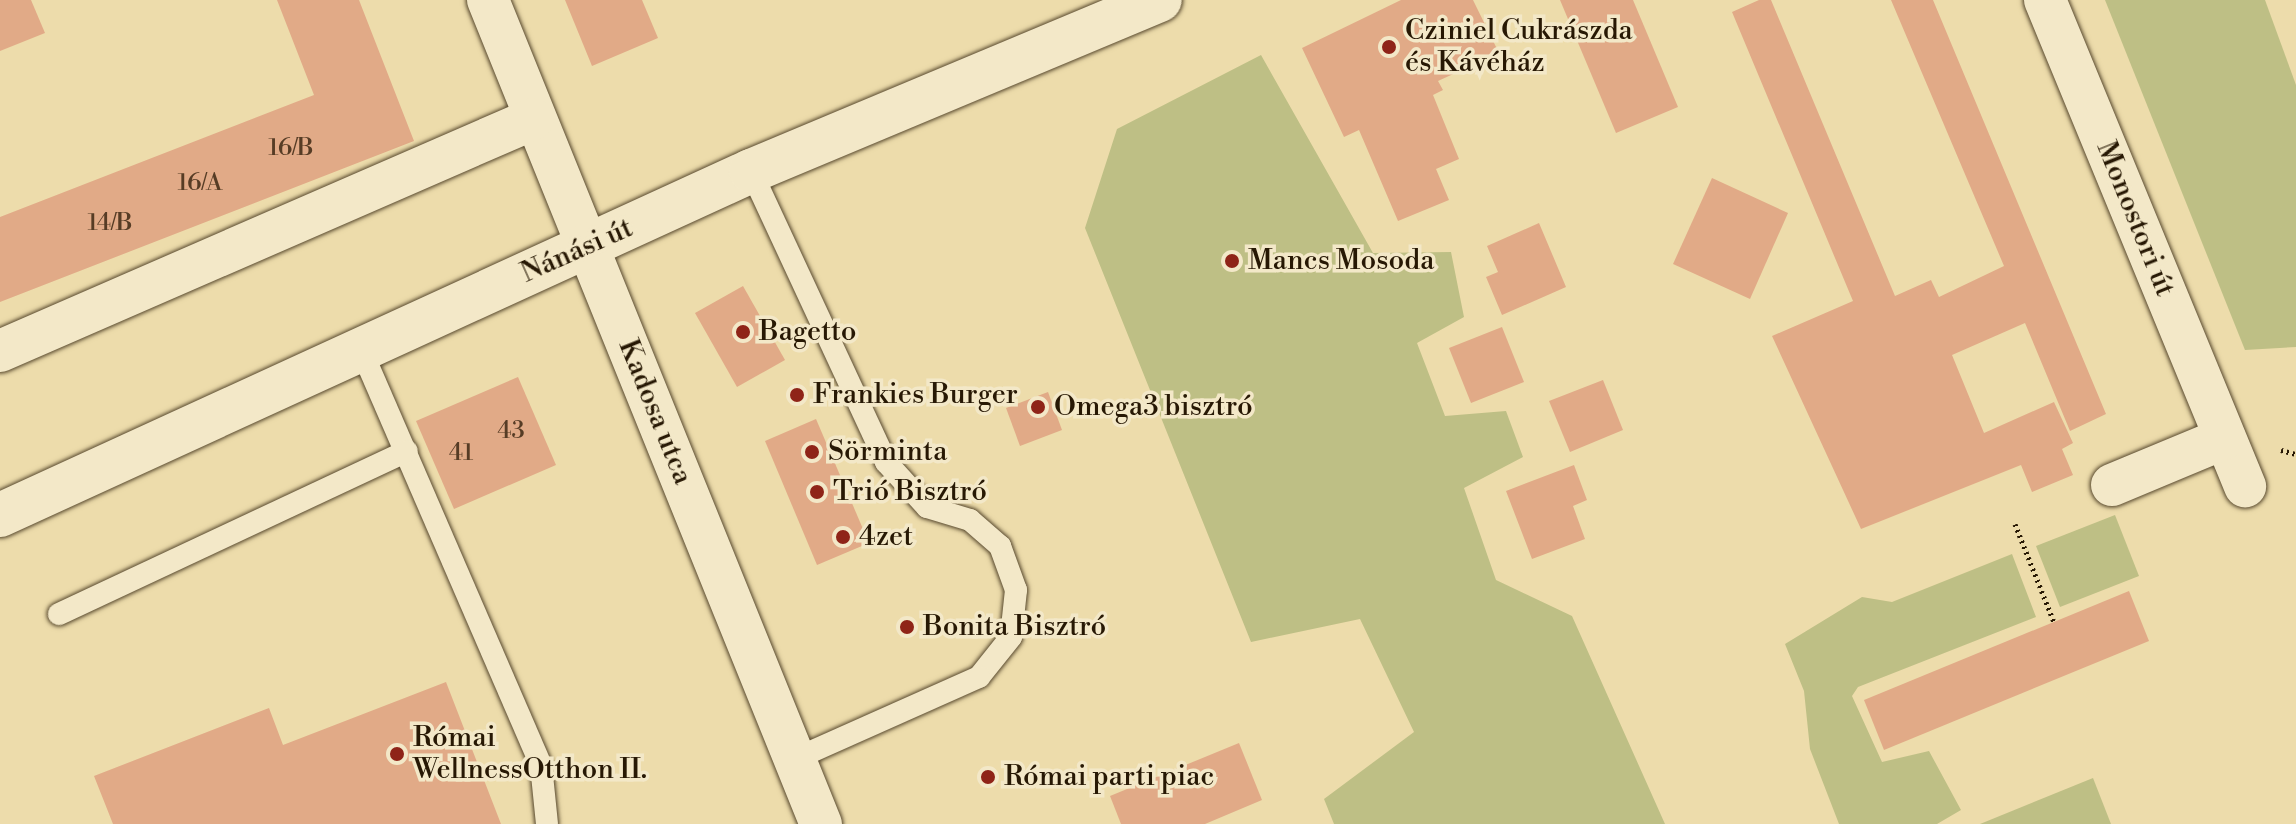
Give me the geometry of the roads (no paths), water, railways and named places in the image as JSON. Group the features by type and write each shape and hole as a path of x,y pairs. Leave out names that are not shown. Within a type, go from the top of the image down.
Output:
{"street":[{"name":"Kadosa utca","path":"488,0 533,119 588,247 821,824"},
{"name":"Nánási út","path":"0,515 360,347 751,171 1160,0"},
{"name":"Monostori út","path":"2045,0 2245,486"},
{"path":"0,351 533,119"},
{"path":"2112,485 2225,438"}],"lane":[{"path":"751,171 886,462 927,507 970,520 1000,546 1016,590 1011,637 979,677 795,759"},
{"path":"360,347 541,765 547,824"},
{"path":"59,614 407,451"}],"place":[{"name":"Cziniel Cukrászda és Kávéház","path":"1389,47"},
{"name":"Mancs Mosoda","path":"1232,261"},
{"name":"Bagetto","path":"743,332"},
{"name":"Frankies Burger","path":"797,395"},
{"name":"Omega3 bisztró","path":"1038,407"},
{"name":"Sörminta","path":"812,452"},
{"name":"Trió Bisztró","path":"817,492"},
{"name":"4zet","path":"843,537"},
{"name":"Bonita Bisztró","path":"907,627"},
{"name":"Római WellnessOtthon II.","path":"397,754"},
{"name":"Római parti piac","path":"988,777"}]}
